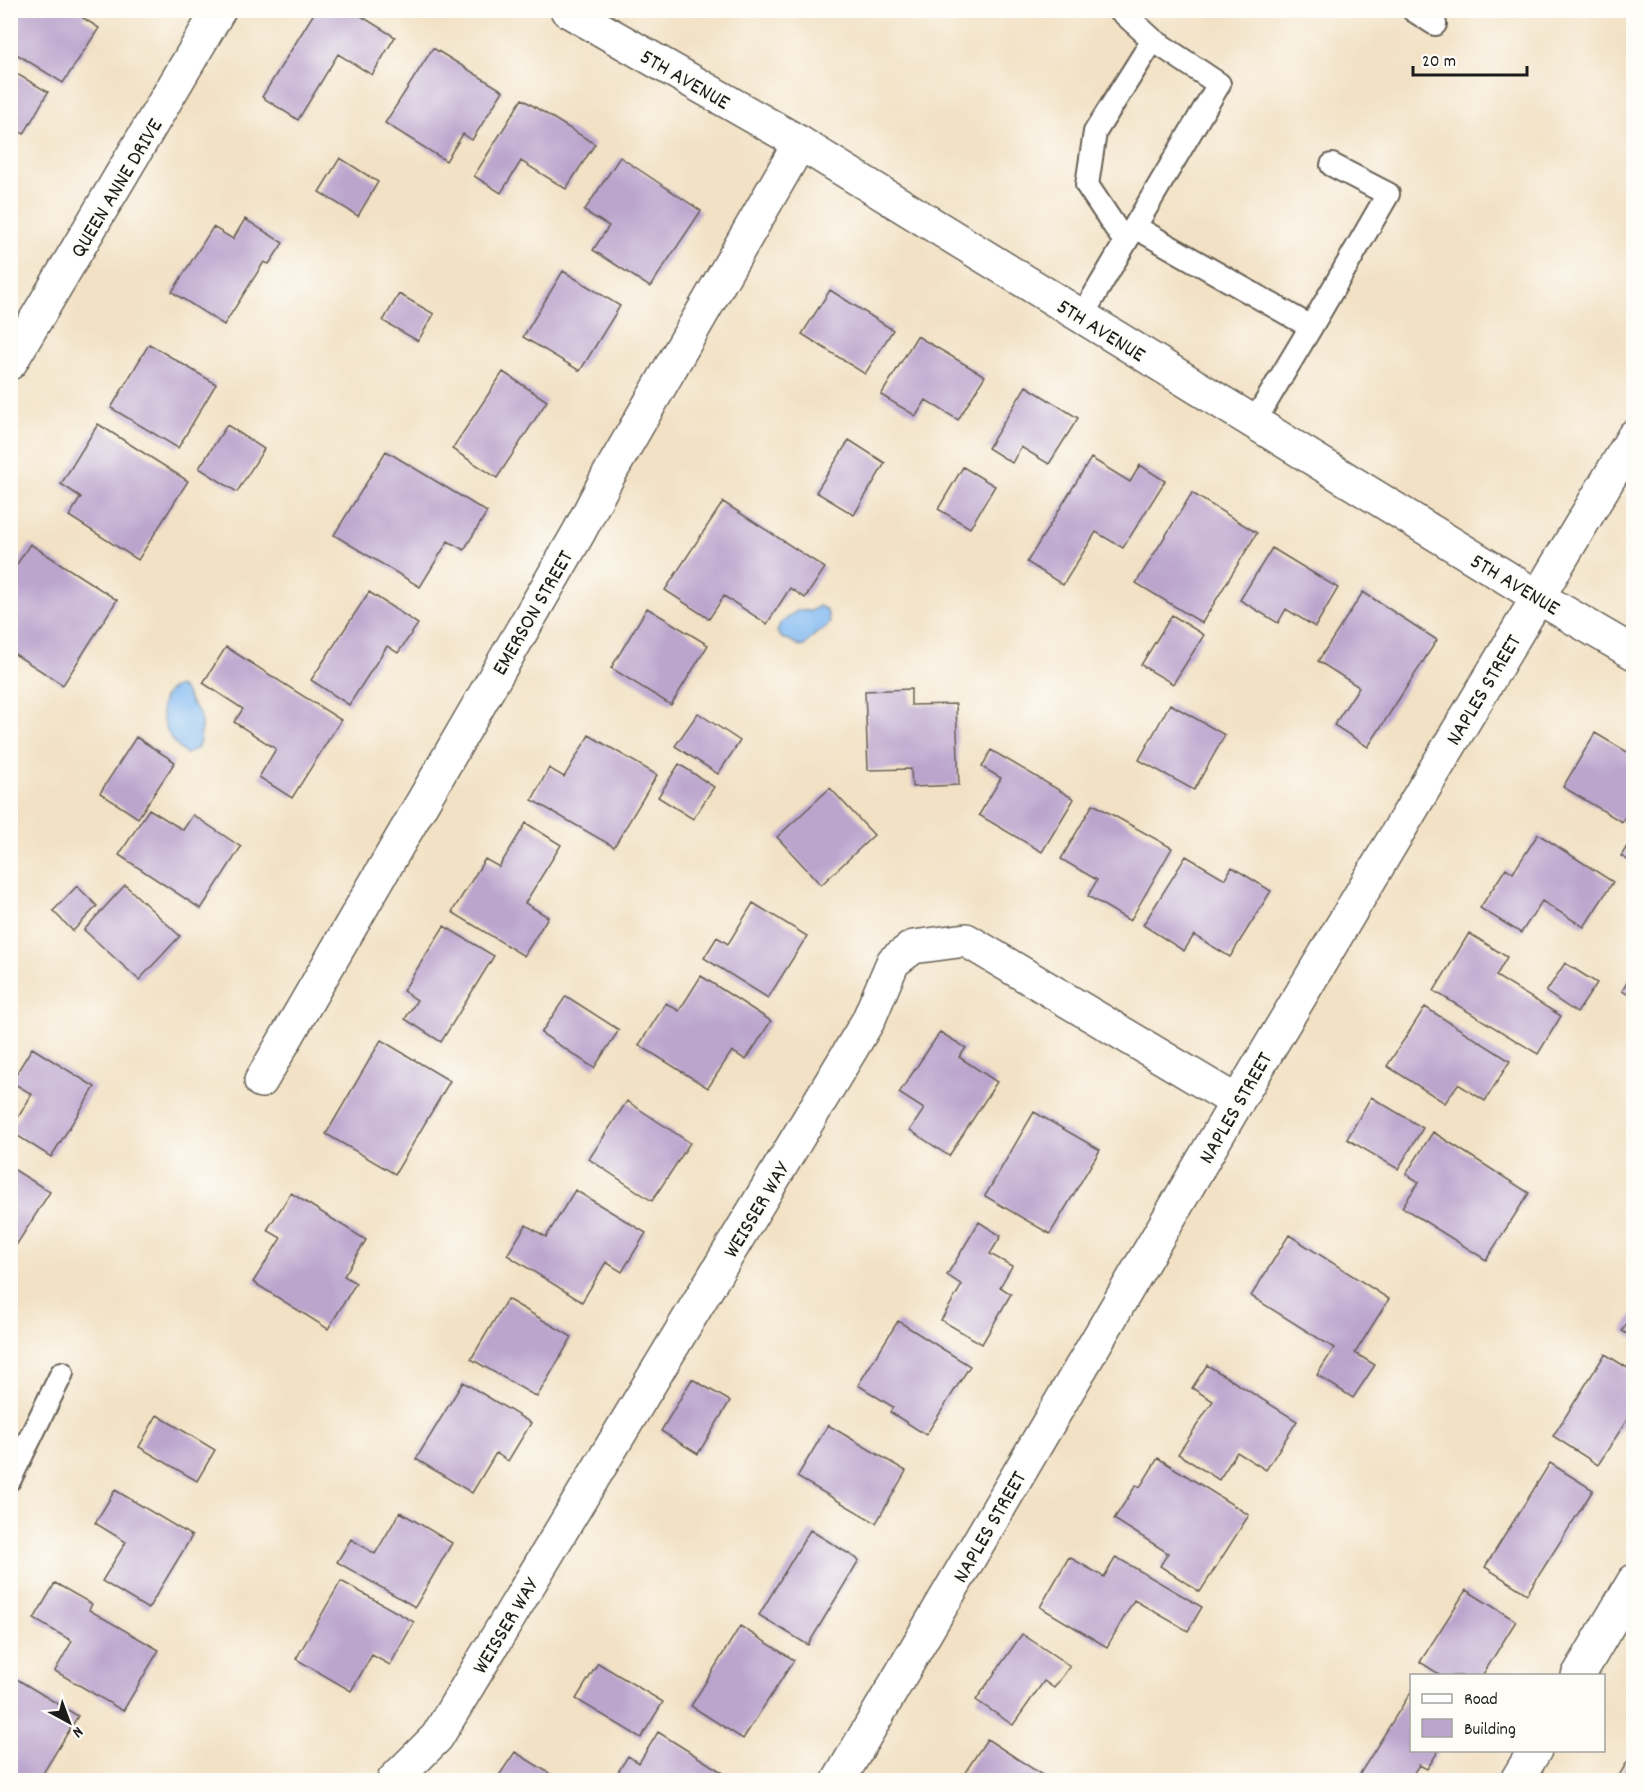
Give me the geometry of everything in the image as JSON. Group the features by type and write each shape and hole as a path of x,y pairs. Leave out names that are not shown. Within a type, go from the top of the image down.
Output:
{"street":[{"name":"QUEEN ANNE DRIVE","path":"10,363 219,10"},
{"name":"5TH AVENUE","path":"567,10 603,19 800,143 1538,597 1634,653"},
{"name":"EMERSON STREET","path":"261,1081 579,532 800,143"},
{"name":"NAPLES STREET","path":"839,1780 1237,1102 1634,436"},
{"name":"WEISSER WAY","path":"394,1780 437,1737 864,1029 893,962 913,947 966,940 1237,1102"},
{"path":"1579,1674 1634,1581"},
{"path":"1517,1780 1534,1752"}],"lane":[{"path":"1082,316 1219,84 1153,40 1120,10"},
{"path":"1413,10 1435,24"},
{"path":"1153,40 1095,132 1086,185 1130,235 1311,327"},
{"path":"1254,422 1388,194 1332,165"},
{"path":"10,1479 62,1373"}],"water":[{"path":"819,606 827,610 830,623 802,647 783,639 777,632 780,624 798,610 811,611"},
{"path":"178,686 198,712 201,722 198,748 186,754 172,739 163,719 163,699"}],"building":[{"path":"10,10 88,10 83,18 99,28 63,83 10,50"},
{"path":"316,10 358,10 356,13 395,37 372,75 338,54 298,120 262,97"},
{"path":"433,48 503,91 472,140 463,134 446,161 385,123"},
{"path":"10,70 48,92 24,134 10,127"},
{"path":"522,99 595,144 566,189 521,161 501,193 474,176"},
{"path":"620,157 701,211 650,287 593,250 609,226 584,211"},
{"path":"340,158 378,182 358,216 319,192"},
{"path":"245,219 283,243 269,264 264,262 224,325 172,292 213,227 233,239"},
{"path":"563,271 620,306 580,371 523,337"},
{"path":"830,290 893,330 865,374 802,334"},
{"path":"399,294 434,314 418,341 383,321"},
{"path":"917,336 985,376 958,420 926,400 916,416 881,395"},
{"path":"149,344 216,384 178,448 111,408"},
{"path":"503,372 547,401 497,478 452,449"},
{"path":"1026,386 1078,418 1049,464 1021,447 1012,463 988,448"},
{"path":"98,424 188,481 138,560 69,516 81,497 61,484"},
{"path":"227,425 264,449 237,492 199,468"},
{"path":"849,440 885,463 854,515 816,492"},
{"path":"386,451 487,512 464,550 448,541 420,587 334,535"},
{"path":"1091,458 1130,482 1140,465 1165,481 1123,548 1096,532 1063,585 1027,562"},
{"path":"963,467 995,486 970,528 938,509"},
{"path":"1192,493 1257,533 1202,623 1136,583"},
{"path":"723,502 825,568 805,598 790,588 767,624 724,596 709,619 665,590"},
{"path":"30,544 117,600 63,685 10,651 10,575"},
{"path":"1272,548 1338,588 1315,627 1286,609 1278,623 1240,600"},
{"path":"369,592 418,624 398,653 387,646 349,705 311,680"},
{"path":"1363,592 1437,640 1368,747 1334,725 1359,687 1318,661"},
{"path":"647,608 708,645 671,705 611,668"},
{"path":"1172,615 1204,635 1173,684 1141,665"},
{"path":"226,647 341,720 292,798 259,777 276,749 234,722 243,709 203,683"},
{"path":"911,689 911,705 956,704 959,785 912,787 911,769 868,770 865,691"},
{"path":"1170,704 1225,735 1194,790 1139,760"},
{"path":"698,713 740,741 718,774 675,746"},
{"path":"1595,733 1634,756 1634,802 1622,822 1563,787"},
{"path":"589,735 657,775 614,847 532,800 549,768 564,777"},
{"path":"136,737 175,762 138,818 100,793"},
{"path":"991,750 1074,799 1042,852 979,815 1001,778 982,767"},
{"path":"679,764 714,787 693,819 658,797"},
{"path":"830,788 874,835 821,885 777,837"},
{"path":"1093,804 1172,848 1130,921 1088,896 1097,880 1061,859"},
{"path":"149,809 183,830 193,815 241,847 201,909 119,855"},
{"path":"526,823 561,845 525,903 548,917 524,956 452,912 485,859 499,867"},
{"path":"1538,834 1613,882 1584,927 1542,901 1521,933 1480,908 1506,868 1513,873"},
{"path":"1634,835 1634,864 1621,856"},
{"path":"1186,856 1225,879 1232,867 1271,891 1230,957 1194,935 1184,951 1143,925"},
{"path":"125,885 180,936 139,980 84,930"},
{"path":"77,886 97,906 73,931 53,911"},
{"path":"753,903 807,936 768,998 704,958 717,937 728,944"},
{"path":"444,926 494,956 441,1042 405,1019 417,1000 403,991"},
{"path":"1469,933 1507,957 1496,976 1561,1016 1538,1054 1434,991"},
{"path":"1565,963 1597,983 1577,1013 1546,992"},
{"path":"1634,971 1634,998 1622,991"},
{"path":"701,976 771,1021 746,1060 732,1051 708,1088 639,1045 666,1003 679,1011"},
{"path":"566,996 619,1030 594,1068 541,1033"},
{"path":"1425,1007 1510,1061 1485,1101 1458,1084 1445,1103 1387,1066"},
{"path":"940,1032 966,1048 959,1057 997,1082 949,1156 910,1130 924,1109 899,1093"},
{"path":"381,1040 450,1081 395,1174 326,1134"},
{"path":"32,1048 95,1087 51,1157 10,1131 32,1094 11,1082"},
{"path":"1371,1097 1423,1128 1398,1169 1347,1139"},
{"path":"627,1101 690,1143 652,1201 589,1159"},
{"path":"1034,1112 1100,1150 1050,1234 985,1196"},
{"path":"1433,1132 1529,1193 1486,1260 1402,1207 1419,1182 1406,1174"},
{"path":"10,1167 50,1192 10,1255"},
{"path":"575,1190 646,1233 622,1272 606,1262 582,1302 507,1255 526,1225 546,1237"},
{"path":"291,1193 366,1240 344,1276 356,1283 328,1329 253,1282 281,1238 267,1230"},
{"path":"979,1222 1001,1236 990,1254 1012,1266 1000,1287 1011,1294 982,1344 941,1320 962,1285 947,1275"},
{"path":"1289,1235 1389,1299 1355,1353 1375,1365 1353,1398 1317,1375 1334,1348 1251,1296"},
{"path":"507,1299 572,1337 537,1397 471,1359"},
{"path":"1634,1312 1634,1338 1622,1331"},
{"path":"898,1321 970,1366 926,1435 890,1412 893,1407 858,1385"},
{"path":"1605,1354 1634,1372 1634,1409 1598,1465 1553,1436"},
{"path":"1207,1365 1297,1421 1266,1470 1237,1452 1219,1480 1178,1454 1213,1401 1192,1388"},
{"path":"692,1379 730,1401 698,1454 661,1431"},
{"path":"463,1382 531,1423 508,1461 496,1453 472,1493 416,1459"},
{"path":"157,1415 215,1450 197,1481 139,1447"},
{"path":"828,1425 906,1471 876,1523 797,1477"},
{"path":"1158,1458 1249,1515 1200,1592 1160,1566 1168,1553 1114,1519 1136,1485 1140,1487"},
{"path":"1550,1463 1593,1490 1527,1594 1485,1567"},
{"path":"115,1490 192,1536 148,1609 102,1581 126,1542 95,1523"},
{"path":"400,1512 452,1543 415,1607 337,1562 351,1539 375,1554"},
{"path":"810,1530 859,1560 808,1645 759,1615"},
{"path":"1069,1557 1104,1577 1116,1557 1202,1607 1188,1631 1134,1600 1107,1647 1040,1607"},
{"path":"341,1581 414,1622 390,1665 372,1655 351,1691 296,1659"},
{"path":"55,1583 92,1604 89,1610 159,1650 123,1711 55,1671 72,1641 34,1619"},
{"path":"1466,1590 1516,1621 1483,1674 1439,1674 1420,1662"},
{"path":"740,1626 794,1660 743,1739 691,1706"},
{"path":"1022,1634 1070,1666 1054,1688 1044,1681 1013,1725 976,1700"},
{"path":"598,1663 663,1702 641,1738 576,1699"},
{"path":"10,1675 78,1716 39,1780 10,1779"},
{"path":"1410,1693 1410,1752 1438,1752 1427,1769 1419,1765 1409,1780 1356,1780"},
{"path":"658,1732 728,1776 724,1780 613,1780 628,1756 639,1763"},
{"path":"987,1739 1050,1780 960,1780"},
{"path":"1634,1751 1634,1780 1623,1780 1618,1777"},
{"path":"515,1752 549,1773 544,1780 496,1780"}]}
